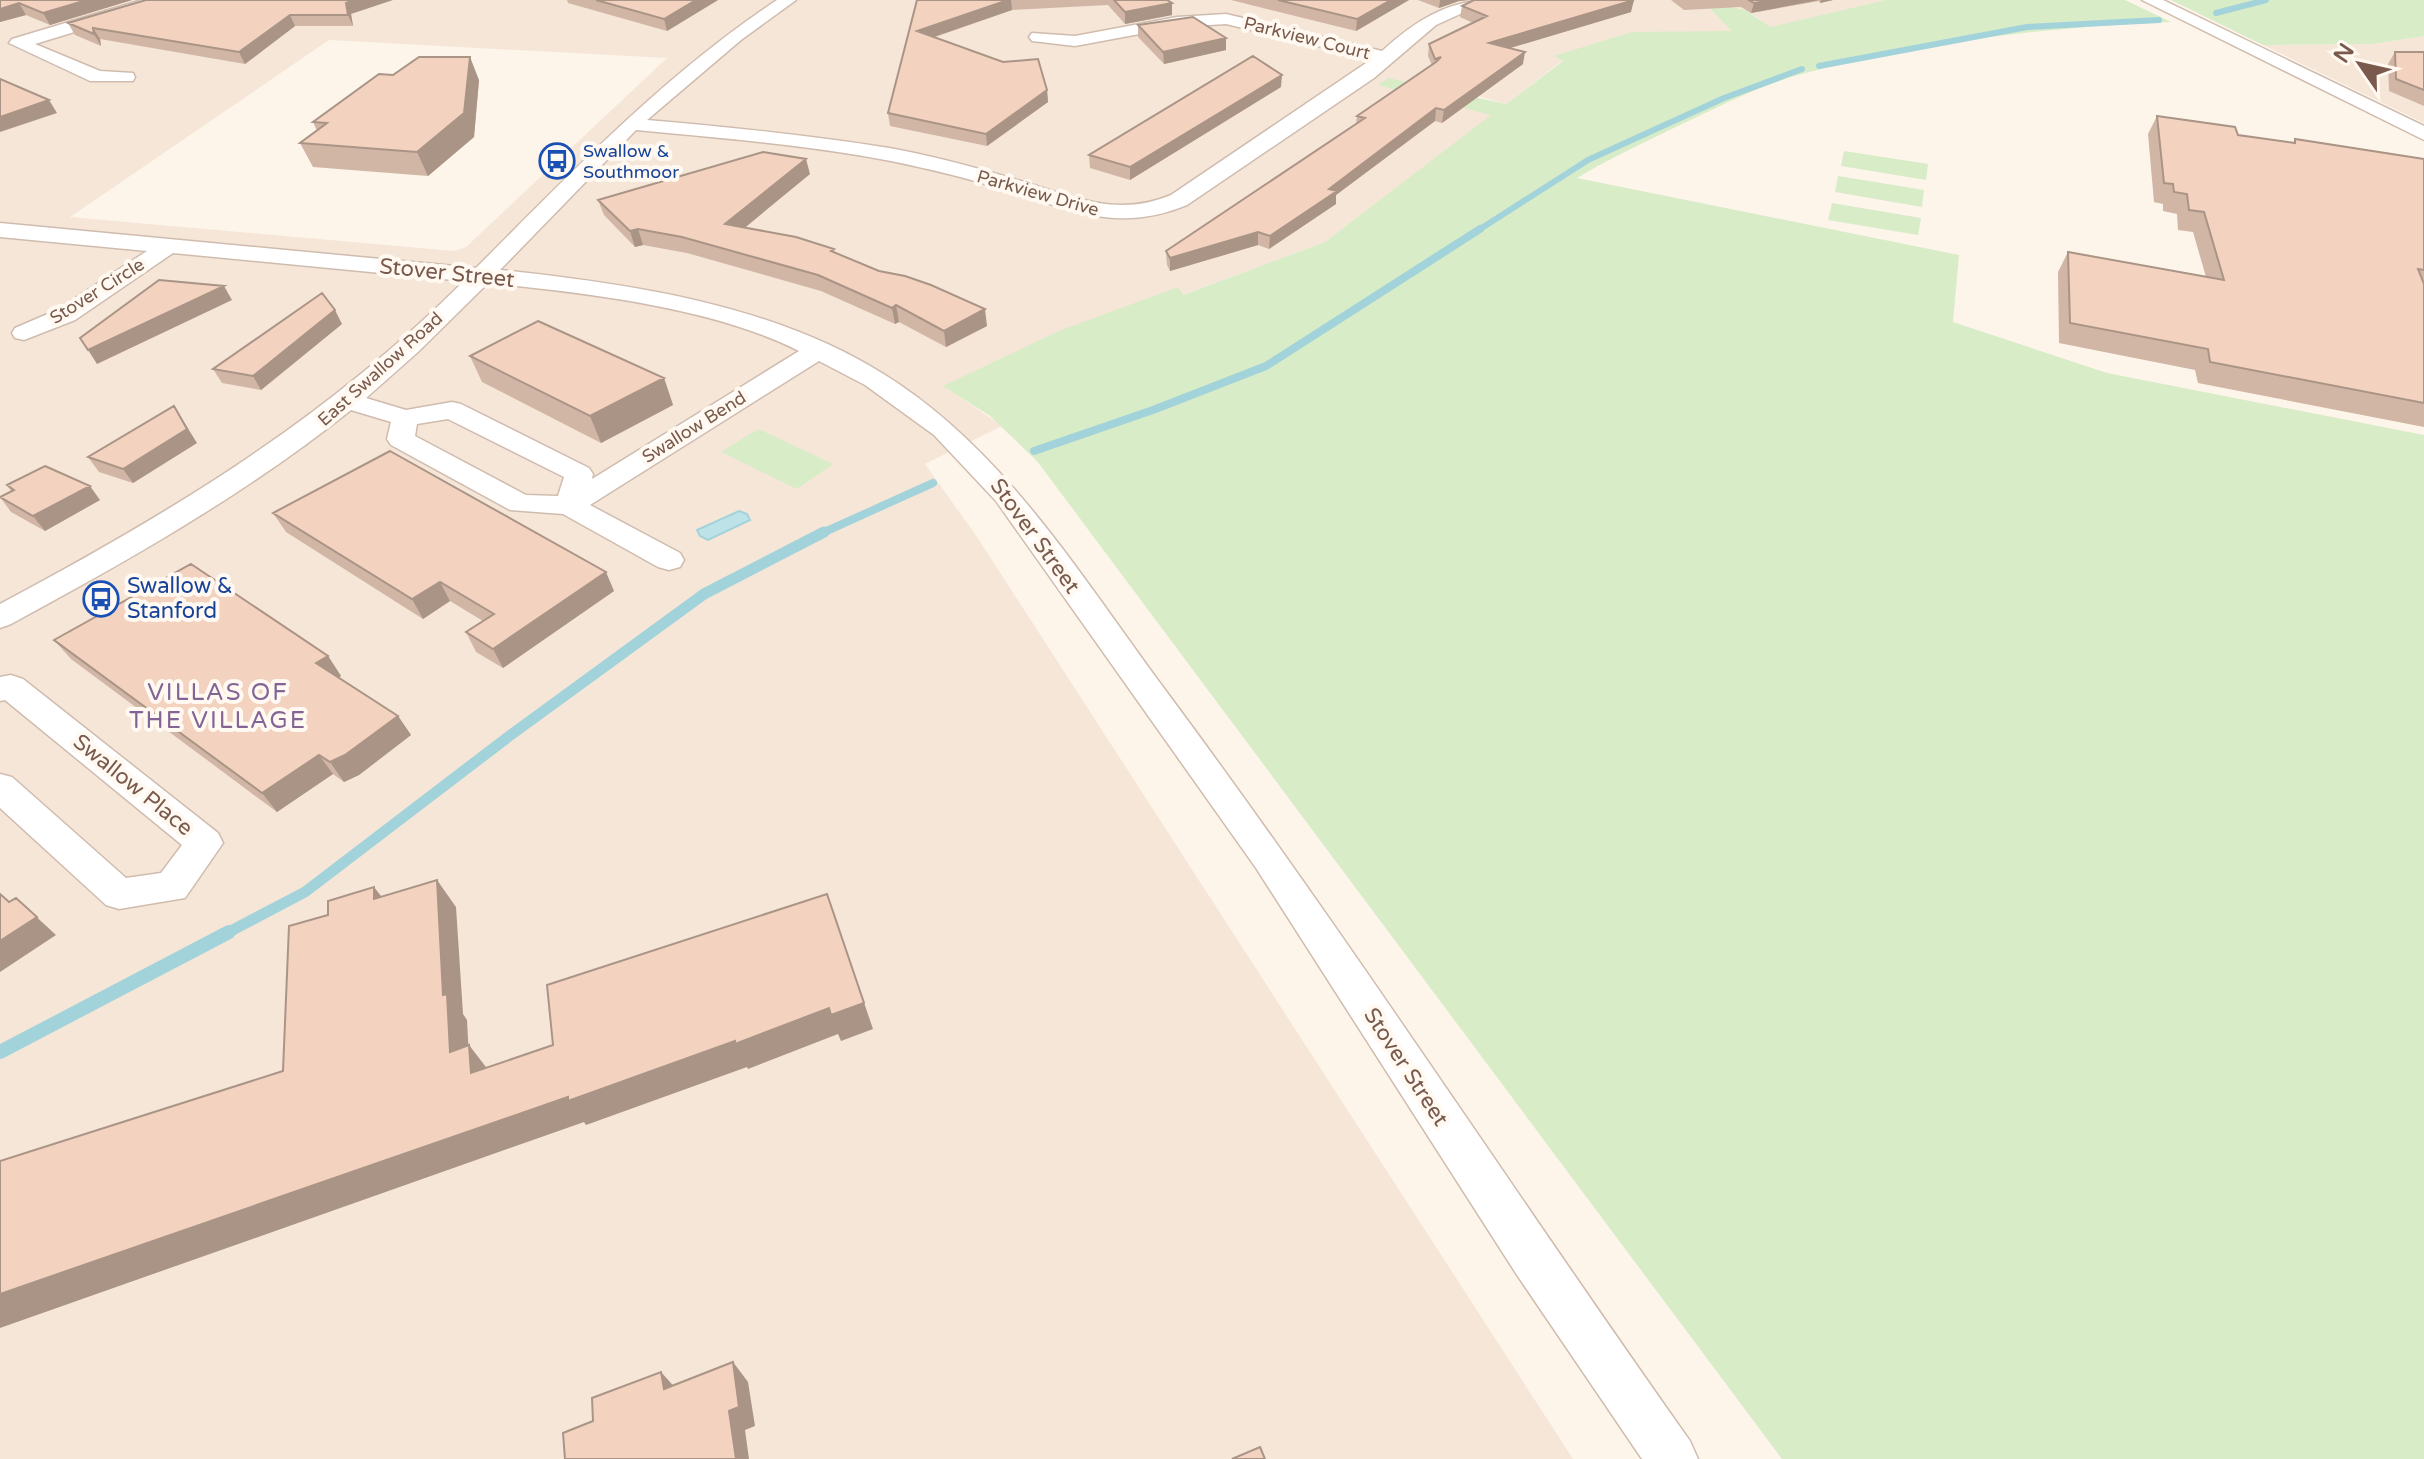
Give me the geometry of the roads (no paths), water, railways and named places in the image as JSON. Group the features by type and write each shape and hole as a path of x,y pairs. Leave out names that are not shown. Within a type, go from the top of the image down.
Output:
{"street":[{"path":"126,77 97,77 18,43 160,0"},
{"name":"East Swallow Road","path":"0,617 172,523 259,467 349,401 412,345 630,124 720,45 788,0"},
{"name":"Parkview Drive","path":"630,124 832,144 952,169 1087,210 1147,211 1179,200 1364,76 1430,21 1483,0"},
{"path":"2150,0 2424,134"},
{"name":"Parkview Court","path":"1038,37 1075,41 1177,22 1226,19 1386,57"},
{"name":"Stover Street","path":"0,230 481,275 657,299 716,312 820,349 868,373 915,403 968,450 1006,495 1269,858 1533,1259 1672,1459"},
{"name":"Stover Circle","path":"24,333 66,315 169,246"},
{"name":"Swallow Bend","path":"569,505 820,349"},
{"path":"349,401 405,418 452,410 579,474 569,505"},
{"path":"405,418 401,439 520,504 569,505 669,560"},
{"name":"Swallow Place","path":"0,689 11,687 205,843 172,887 119,894 0,787"}],"water":[{"path":"739,511 747,514 750,520 708,540 700,536 697,530"}],"waterway":[{"path":"2216,13 2266,0"},
{"path":"1819,66 2027,27 2159,20"},
{"path":"1477,231 1588,160 1724,98 1802,69"},
{"path":"1034,451 1153,410 1266,366 1480,229"},
{"path":"821,534 933,483"},
{"path":"225,934 305,892 508,737 704,594 821,534"},
{"path":"0,1052 229,932"}],"place":[{"name":"Swallow & Southmoor","path":"557,161"},
{"name":"Swallow & Stanford","path":"101,599"}],"district":[{"name":"VILLAS OF THE VILLAGE","path":"218,706"}]}
